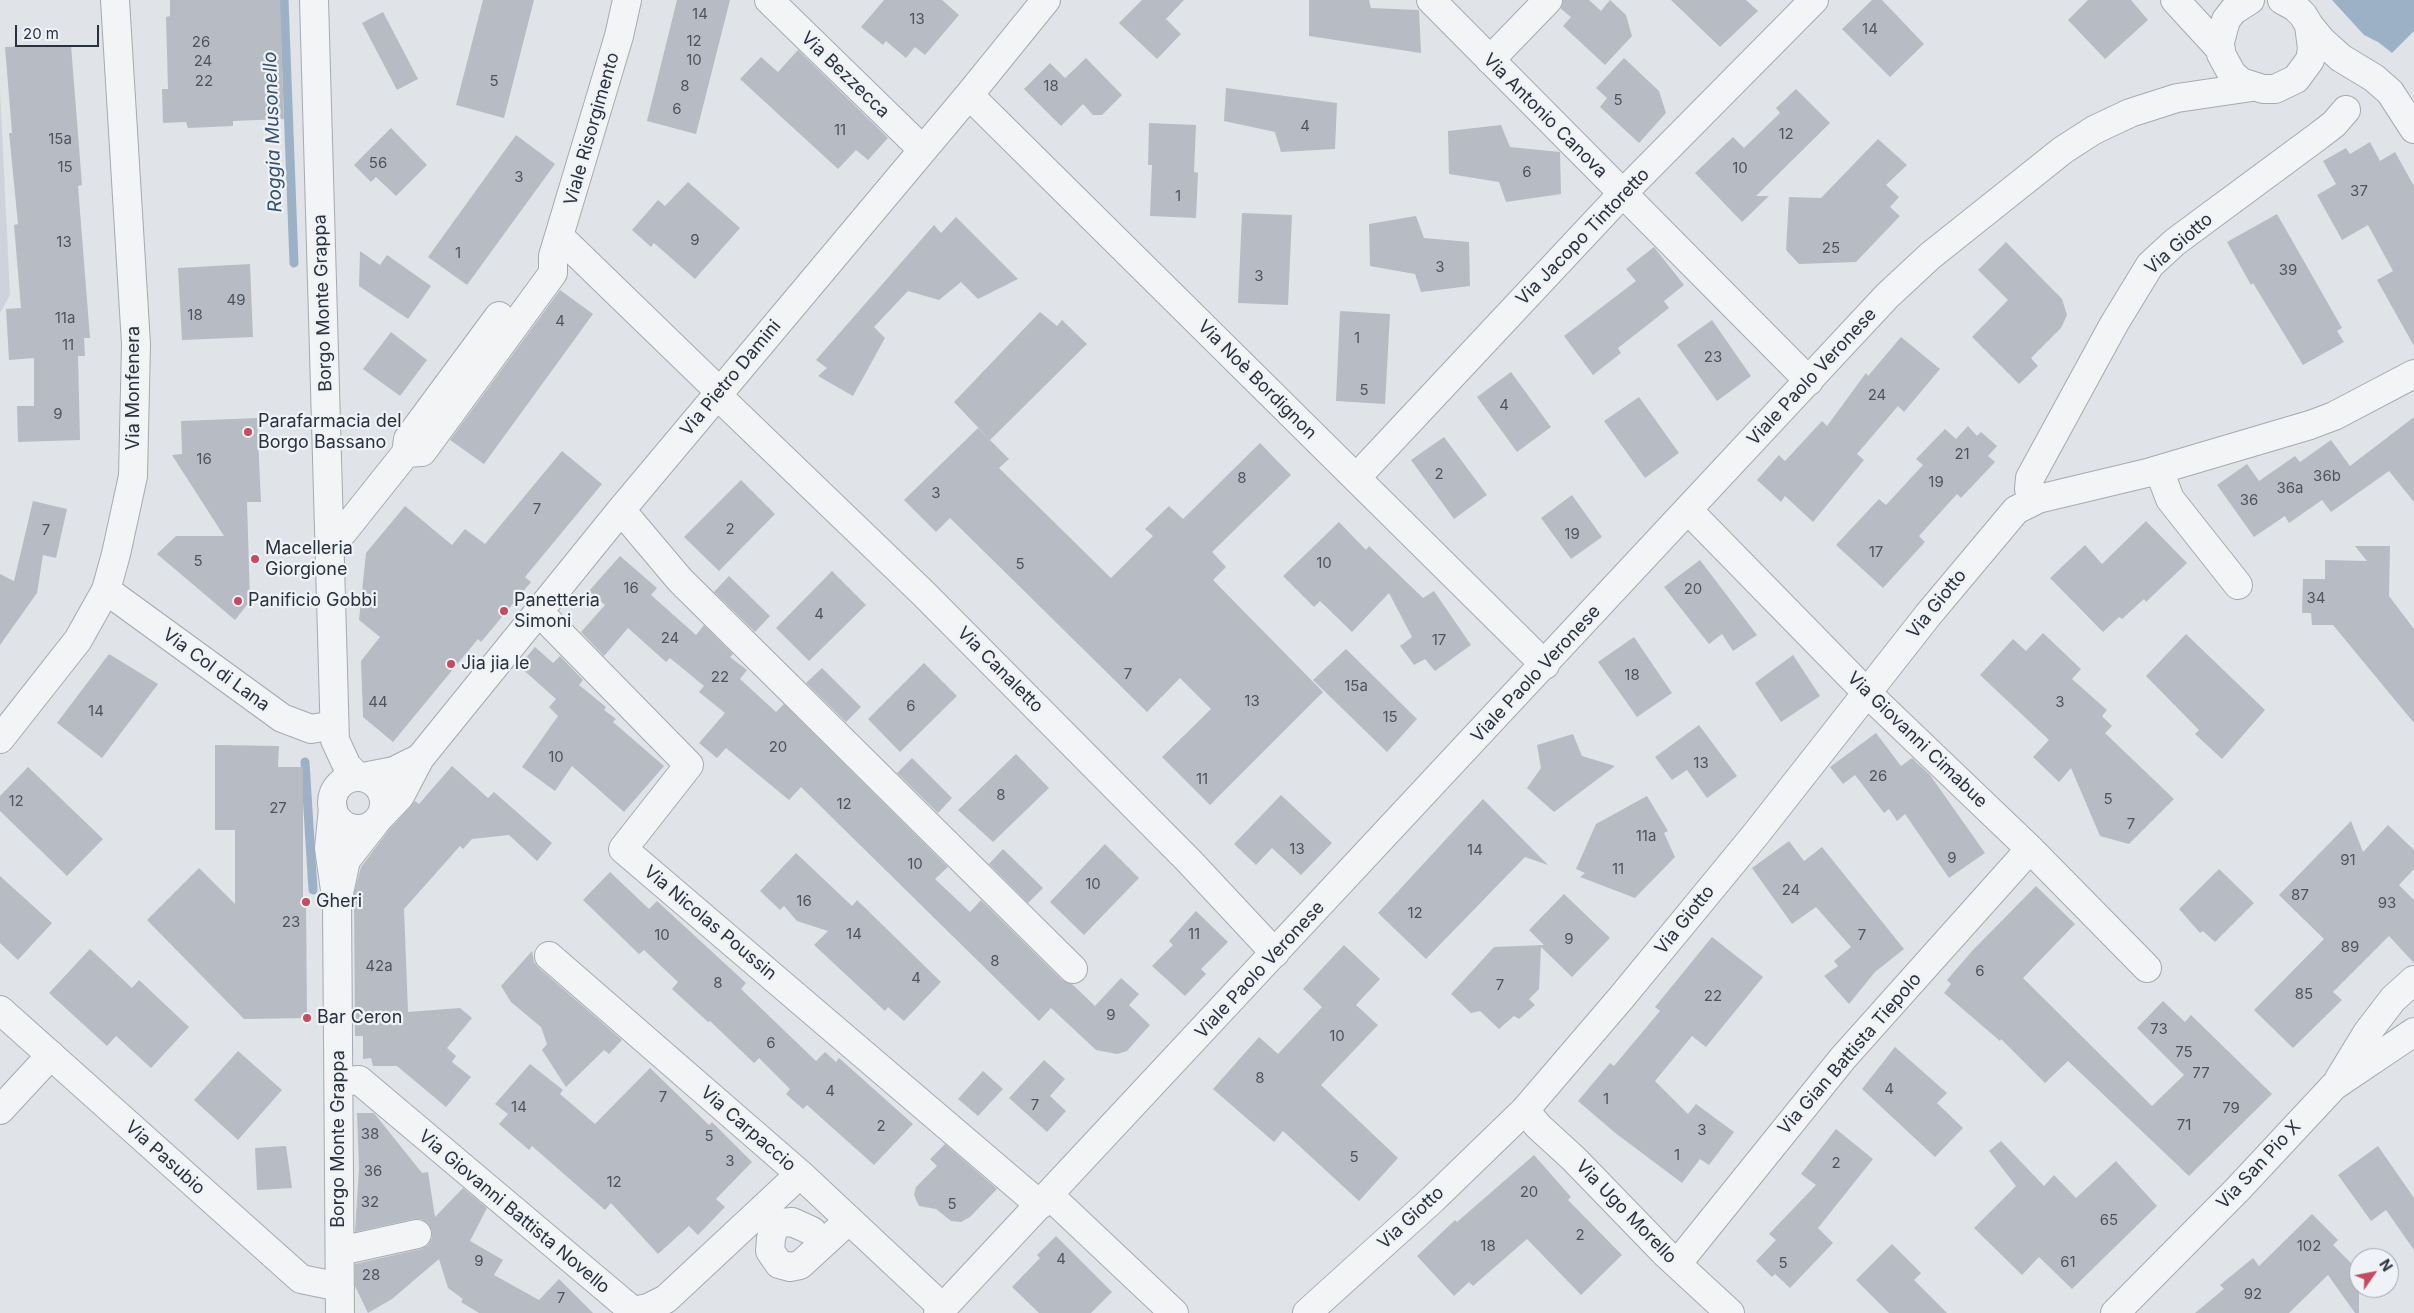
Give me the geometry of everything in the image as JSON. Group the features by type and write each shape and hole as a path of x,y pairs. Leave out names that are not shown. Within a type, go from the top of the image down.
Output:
{"street":[{"name":"Via Monfenera","path":"0,739 78,640 106,590 133,476 136,344 115,0"},
{"name":"Borgo Monte Grappa","path":"314,0 330,532 334,740 347,766 360,777 376,785 382,791 384,803 377,820 346,860 337,904"},
{"name":"Viale Risorgimento","path":"556,247 619,36 627,0"},
{"name":"Via Bezzecca","path":"769,0 922,149"},
{"name":"Via Pietro Damini","path":"377,820 400,796 420,758 621,510 969,95 1046,0"},
{"name":"Via Antonio Canova","path":"1431,0 1809,381"},
{"path":"1490,60 1548,0"},
{"name":"Via Jacopo Tintoretto","path":"1356,478 1622,194 1814,0"},
{"path":"2175,0 2221,52 2232,74 2252,87"},
{"path":"2181,97 2198,82 2221,52 2220,42 2226,20 2233,11 2250,0"},
{"path":"2299,10 2322,41 2355,68 2374,78 2390,92 2414,129"},
{"path":"2296,79 2310,60 2312,48 2299,10"},
{"path":"2181,97 2252,87 2275,89 2296,79 2327,69 2355,68"},
{"name":"Via Noè Bordignon","path":"969,95 1545,665"},
{"name":"Viale Paolo Veronese","path":"941,1310 1689,511 1887,296 1930,256 2076,140 2112,120 2181,97"},
{"name":"Via Giotto","path":"2033,501 2029,489 2030,478 2089,368 2147,268 2181,238 2317,137 2346,110"},
{"path":"330,532 343,532 406,453 408,439 444,388 539,262 556,247"},
{"name":"Via Canaletto","path":"556,247 718,393 930,600 1189,861 1275,953"},
{"name":"Via Giotto","path":"1306,1313 1433,1198 1525,1110 1621,998 1750,842 1866,692 2009,516 2023,504 2159,470 2322,421 2414,374"},
{"path":"2159,470 2170,499 2238,585"},
{"path":"621,510 680,580 1073,969"},
{"name":"Via Giovanni Cimabue","path":"1689,511 1866,692 2030,849 2147,968"},
{"name":"Via Col di Lana","path":"106,590 282,718 311,729 334,725"},
{"name":"Via Nicolas Poussin","path":"539,612 689,765 623,849 1045,1201"},
{"name":"Borgo Monte Grappa","path":"334,725 328,763 332,805 329,848 337,904 340,1300"},
{"name":"Via Pietro Damini","path":"360,777 394,771 420,758"},
{"name":"Borgo Monte Grappa","path":"332,805 340,784 360,777"},
{"path":"332,805 339,820 349,828 361,829 377,820"},
{"name":"Via Gian Battista Tiepolo","path":"1677,1264 1843,1058 2030,849"},
{"name":"Via Carpaccio","path":"549,956 800,1174 850,1220 941,1310"},
{"path":"2334,1086 2366,1033 2393,999 2414,980"},
{"name":"Via Pasubio","path":"0,1010 301,1280 340,1300"},
{"name":"Via San Pio X","path":"2115,1313 2237,1190 2334,1086 2414,1032"},
{"path":"0,1110 52,1056"},
{"name":"Via Giovanni Battista Novello","path":"339,1082 359,1080 633,1311 648,1308 666,1299 800,1174"},
{"name":"Via Ugo Morello","path":"1525,1110 1538,1126 1574,1159 1677,1264 1730,1313"},
{"path":"1045,1201 1174,1313"},
{"path":"812,1231 792,1222 782,1223 774,1228 770,1251 779,1264 800,1265 850,1220"},
{"path":"340,1251 417,1234"}],"shaded area":[{"path":"0,90 10,295 0,313"}],"water":[{"path":"2332,0 2414,0 2414,31 2392,53 2378,42 2364,35"}],"building":[{"path":"170,0 280,0 284,119 233,121 233,126 188,128 186,122 163,123 162,89 168,89 166,17 170,16"},
{"path":"483,0 534,0 504,118 456,105"},
{"path":"677,0 730,0 696,134 647,121"},
{"path":"884,0 942,0 959,15 925,55 915,47 906,58 886,41 883,45 861,27"},
{"path":"1142,0 1184,0 1166,19 1181,34 1157,59 1119,23"},
{"path":"1309,0 1369,0 1371,8 1419,10 1421,53 1309,36"},
{"path":"1563,0 1589,0 1601,11 1610,0 1626,15 1632,36 1605,65 1563,26 1571,17 1561,9"},
{"path":"1671,0 1746,0 1758,11 1720,47"},
{"path":"1872,0 1882,0 1924,44 1890,77 1842,29"},
{"path":"2088,0 2131,0 2148,20 2105,59 2068,20"},
{"path":"383,12 418,79 397,90 362,23"},
{"path":"71,45 82,185 78,186 90,338 84,338 85,356 78,356 80,440 18,442 17,406 34,406 34,358 9,360 6,309 21,308 14,225 18,224 9,133 12,133 5,47"},
{"path":"798,50 888,138 868,160 856,150 838,169 740,79 761,57 778,72"},
{"path":"1086,58 1122,95 1102,115 1093,115 1083,104 1061,126 1024,89 1050,63 1065,78"},
{"path":"1624,58 1659,91 1666,113 1639,143 1600,107 1607,98 1596,88"},
{"path":"1226,88 1337,103 1335,149 1281,152 1275,132 1224,121"},
{"path":"1796,89 1830,123 1756,196 1769,196 1742,222 1695,173 1733,137 1744,148 1780,113 1776,108"},
{"path":"1149,123 1196,125 1194,172 1198,173 1196,218 1150,216 1152,165 1148,165"},
{"path":"1501,125 1510,147 1560,152 1561,194 1506,202 1499,182 1449,174 1448,131"},
{"path":"391,128 427,165 396,196 376,177 371,182 354,165"},
{"path":"516,135 555,164 467,285 428,257"},
{"path":"1878,139 1907,165 1886,185 1899,197 1890,207 1900,216 1856,262 1799,264 1786,250 1789,197 1821,198"},
{"path":"2370,142 2380,161 2395,152 2414,186 2414,346 2377,280 2393,271 2368,225 2342,240 2317,195 2336,184 2323,161 2346,148 2350,154"},
{"path":"688,182 740,228 695,279 654,243 651,247 632,230 658,200 665,206"},
{"path":"1242,213 1292,215 1288,305 1238,303"},
{"path":"2277,214 2342,328 2337,331 2344,342 2303,365 2253,283 2251,285 2227,242"},
{"path":"1416,216 1424,238 1469,242 1470,286 1421,292 1415,274 1370,266 1369,224"},
{"path":"956,217 1018,279 978,299 961,282 939,300 908,291 874,327 885,338 853,396 818,376 827,368 816,360 934,225 941,233"},
{"path":"2006,242 2062,299 2067,315 2061,328 2031,358 2038,366 2019,384 1972,337 2008,300 1978,270"},
{"path":"1654,247 1684,285 1664,301 1669,308 1618,348 1621,353 1593,375 1564,336 1636,281 1626,269"},
{"path":"360,251 380,265 387,255 431,286 408,319 359,286"},
{"path":"250,264 253,337 182,340 178,268"},
{"path":"560,290 593,314 484,464 450,440"},
{"path":"1340,311 1390,314 1385,404 1336,401"},
{"path":"1040,312 1057,326 1062,320 1087,344 990,440 954,402"},
{"path":"1712,320 1751,376 1717,401 1677,345"},
{"path":"391,332 427,360 400,396 363,369"},
{"path":"1901,337 1940,369 1904,412 1898,406 1857,454 1864,460 1813,522 1785,496 1781,502 1757,480 1779,455 1785,461 1822,421 1827,426 1866,373 1868,376"},
{"path":"1511,372 1551,427 1517,452 1477,397"},
{"path":"1639,397 1679,453 1645,478 1604,421"},
{"path":"2414,417 2414,502 2389,471 2331,512 2322,500 2289,523 2285,516 2254,537 2217,485 2247,464 2259,481 2295,456 2300,462 2331,440 2350,466"},
{"path":"257,418 261,502 247,502 250,601 235,620 157,554 176,536 224,536 172,455 182,454 181,421"},
{"path":"1968,426 1977,436 1981,432 1997,446 1988,456 1995,462 1961,498 1957,494 1919,536 1925,542 1883,588 1836,545 1879,499 1886,505 1923,465 1916,459 1945,429 1956,439"},
{"path":"978,428 1009,459 999,468 1111,578 1153,536 1145,529 1169,506 1183,519 1260,443 1291,475 1212,552 1226,567 1213,580 1323,692 1210,805 1162,757 1211,709 1180,678 1147,712 950,518 936,532 904,500"},
{"path":"1444,437 1487,495 1454,519 1411,460"},
{"path":"562,451 602,484 525,577 531,582 481,642 478,639 393,742 363,717 361,661 380,637 359,620 366,553 405,506 452,545 465,529 485,544"},
{"path":"741,480 775,514 719,571 684,537"},
{"path":"1572,495 1602,537 1571,559 1541,518"},
{"path":"33,501 67,509 56,558 43,555 37,593 0,645 0,574 14,581"},
{"path":"2146,521 2187,563 2146,602 2144,599 2122,619 2119,617 2103,632 2050,578 2085,545 2102,564"},
{"path":"1339,522 1366,550 1369,546 1423,598 1434,591 1471,645 1435,671 1425,659 1414,665 1400,646 1412,637 1389,593 1352,632 1320,601 1314,607 1283,576"},
{"path":"2355,546 2390,546 2389,596 2414,629 2414,723 2333,625 2312,625 2311,613 2302,613 2303,579 2325,579 2325,560 2367,561"},
{"path":"620,556 657,588 651,595 696,635 704,625 733,654 730,657 747,670 740,679 776,712 784,704 948,867 935,879 970,912 981,900 1062,980 1072,984 1095,1006 1121,978 1139,994 1129,1005 1150,1025 1127,1051 1117,1054 1096,1050 1051,1008 1039,1021 801,787 789,800 726,748 717,758 699,743 725,713 699,692 704,686 670,658 666,662 628,628 604,656 581,632 605,605 589,591"},
{"path":"1700,560 1757,635 1733,651 1722,634 1709,644 1664,587"},
{"path":"832,571 866,605 809,661 776,628"},
{"path":"729,576 770,616 755,632 714,592"},
{"path":"2043,633 2081,669 2072,679 2107,710 2102,716 2112,726 2105,733 2174,799 2129,844 2100,836 2071,768 2059,782 2033,757 2049,740 1980,675 2013,639 2026,651"},
{"path":"2186,634 2265,710 2222,759 2195,734 2199,730 2146,676"},
{"path":"1634,637 1672,693 1637,717 1598,662"},
{"path":"535,647 553,663 560,656 583,680 579,685 606,707 604,710 616,719 613,722 664,766 624,812 572,766 555,791 522,767 558,716 549,707 556,699 519,666"},
{"path":"1346,649 1417,719 1387,752 1313,680"},
{"path":"109,654 158,684 102,758 57,723"},
{"path":"1793,655 1820,696 1781,722 1755,683"},
{"path":"924,663 957,696 900,752 868,719"},
{"path":"822,668 861,707 846,722 806,683"},
{"path":"1699,725 1737,776 1707,798 1687,770 1672,780 1655,757"},
{"path":"1876,733 1901,766 1912,758 1930,775 1985,853 1949,878 1905,814 1897,821 1889,809 1884,813 1855,775 1843,784 1830,767"},
{"path":"1573,734 1582,756 1615,766 1554,812 1527,788 1541,768 1537,745"},
{"path":"215,745 279,746 278,767 303,767 303,903 306,902 307,1018 244,1019 147,920 199,868 235,904 235,830 215,830"},
{"path":"1016,754 1049,788 993,842 958,810"},
{"path":"912,758 952,798 938,813 897,773"},
{"path":"452,766 488,798 494,792 552,843 537,861 509,835 472,839 463,849 460,846 404,909 408,1012 460,1008 472,1018 447,1048 456,1056 452,1062 471,1077 446,1107 397,1066 373,1066 371,1058 363,1059 363,1036 355,1036 354,900 352,900 361,867 389,830 415,801 419,804"},
{"path":"28,767 103,839 67,876 0,811 0,796"},
{"path":"1281,795 1332,843 1301,875 1272,848 1256,865 1234,844"},
{"path":"1647,796 1668,831 1664,833 1675,857 1635,898 1580,877 1585,873 1576,869 1596,824"},
{"path":"1483,799 1548,865 1525,857 1426,959 1378,913"},
{"path":"2351,821 2363,852 2388,825 2414,850 2414,869 2399,885 2414,900 2414,963 2389,936 2333,992 2342,1000 2293,1048 2254,1010 2324,939 2279,895"},
{"path":"1789,841 1804,861 1822,847 1904,949 1875,972 1849,1004 1824,976 1838,966 1834,961 1851,947 1816,907 1792,924 1752,868"},
{"path":"1105,844 1139,878 1084,935 1050,902"},
{"path":"1003,849 1043,888 1028,903 989,864"},
{"path":"796,853 852,906 857,900 941,982 904,1021 888,1007 885,1011 814,945 828,931 797,921 784,906 780,910 760,891"},
{"path":"2219,869 2254,903 2215,942 2203,931 2200,933 2179,909"},
{"path":"610,872 649,909 657,901 746,983 741,989 816,1061 825,1052 836,1062 839,1058 913,1124 874,1165 807,1105 803,1109 786,1094 790,1089 759,1058 754,1063 710,1021 708,1022 672,989 678,982 644,950 639,954 583,900"},
{"path":"0,876 52,923 18,960 0,943"},
{"path":"2036,886 2075,924 2023,978 2152,1106 2184,1075 2137,1028 2163,1001 2185,1022 2191,1015 2272,1094 2189,1176 2068,1061 2045,1083 2001,1039 2000,1041 1944,993 1951,984 1947,980 1972,951"},
{"path":"1564,894 1610,938 1572,977 1541,947 1539,989 1529,999 1535,1005 1519,1019 1514,1016 1499,1029 1480,1011 1471,1013 1451,994 1494,947 1544,945 1529,930"},
{"path":"1196,911 1228,942 1201,969 1206,974 1185,996 1152,966 1173,945 1169,941"},
{"path":"1712,937 1763,977 1706,1047 1692,1036 1655,1081 1688,1114 1696,1104 1734,1132 1709,1165 1700,1159 1682,1183 1614,1132 1578,1101 1610,1063 1614,1066 1660,1011 1655,1007"},
{"path":"1344,945 1380,979 1356,1005 1378,1025 1321,1085 1398,1158 1359,1201 1283,1131 1274,1142 1213,1089 1259,1037 1278,1054 1322,1007 1303,989"},
{"path":"90,949 132,988 139,980 189,1027 151,1068 116,1036 107,1046 49,993"},
{"path":"532,951 534,962 539,968 622,1040 609,1054 604,1050 566,1087 542,1050 547,1044 541,1027 511,1002 501,986"},
{"path":"1895,1047 1947,1093 1937,1103 1963,1128 1935,1157 1862,1089"},
{"path":"238,1051 282,1090 238,1140 194,1100"},
{"path":"1044,1060 1065,1079 1050,1096 1066,1111 1047,1132 1009,1098"},
{"path":"530,1064 563,1090 560,1094 595,1124 650,1068 709,1125 712,1122 752,1162 716,1199 725,1207 698,1235 689,1226 658,1254 611,1203 605,1210 532,1146 529,1150 499,1124 508,1114 495,1104"},
{"path":"983,1071 1003,1089 978,1116 958,1099"},
{"path":"357,1113 374,1113 422,1173 428,1172 435,1217 463,1188 487,1208 470,1241 503,1260 494,1275 539,1300 559,1279 593,1313 479,1313 461,1302 463,1299 448,1288 439,1259 392,1299 368,1313 355,1286 355,1264 421,1249 428,1245 432,1238 432,1231 428,1223 421,1219 414,1219 355,1232 359,1168"},
{"path":"1836,1129 1873,1159 1818,1228 1833,1243 1790,1288 1775,1274 1772,1277 1756,1261 1776,1240 1769,1234 1816,1185 1801,1174"},
{"path":"2001,1141 2044,1186 2054,1175 2076,1198 2116,1161 2157,1206 2072,1289 2039,1257 2022,1275 1974,1228 2016,1186 1989,1151"},
{"path":"945,1144 997,1189 970,1217 961,1222 951,1221 936,1209 919,1206 914,1195 916,1187 937,1166 930,1159"},
{"path":"286,1146 292,1188 257,1190 255,1148"},
{"path":"2378,1146 2414,1198 2414,1250 2386,1210 2371,1221 2338,1175"},
{"path":"1534,1155 1571,1197 1568,1200 1622,1255 1581,1295 1527,1239 1473,1286 1469,1282 1454,1296 1417,1256 1455,1220 1457,1222"},
{"path":"2312,1214 2338,1240 2333,1245 2349,1261 2349,1298 2359,1298 2359,1313 2355,1313 2328,1275 2289,1313 2195,1313 2224,1289 2220,1285 2253,1258 2259,1266"},
{"path":"1056,1236 1112,1292 1091,1313 1039,1313 1012,1287 1040,1258 1037,1255"},
{"path":"1892,1244 1921,1273 1914,1280 1947,1313 1889,1313 1856,1280"}],"waterway":[{"name":"Roggia Musonello","path":"284,0 294,263"},
{"name":"Roggia Musonello","path":"305,762 313,890"}],"place":[{"name":"Parafarmacia del Borgo Bassano","path":"248,432"},
{"name":"Macelleria Giorgione","path":"255,559"},
{"name":"Panificio Gobbi","path":"238,601"},
{"name":"Panetteria Simoni","path":"504,611"},
{"name":"Jia jia le","path":"451,664"},
{"name":"Gheri","path":"306,902"},
{"name":"Bar Ceron","path":"307,1018"}]}
